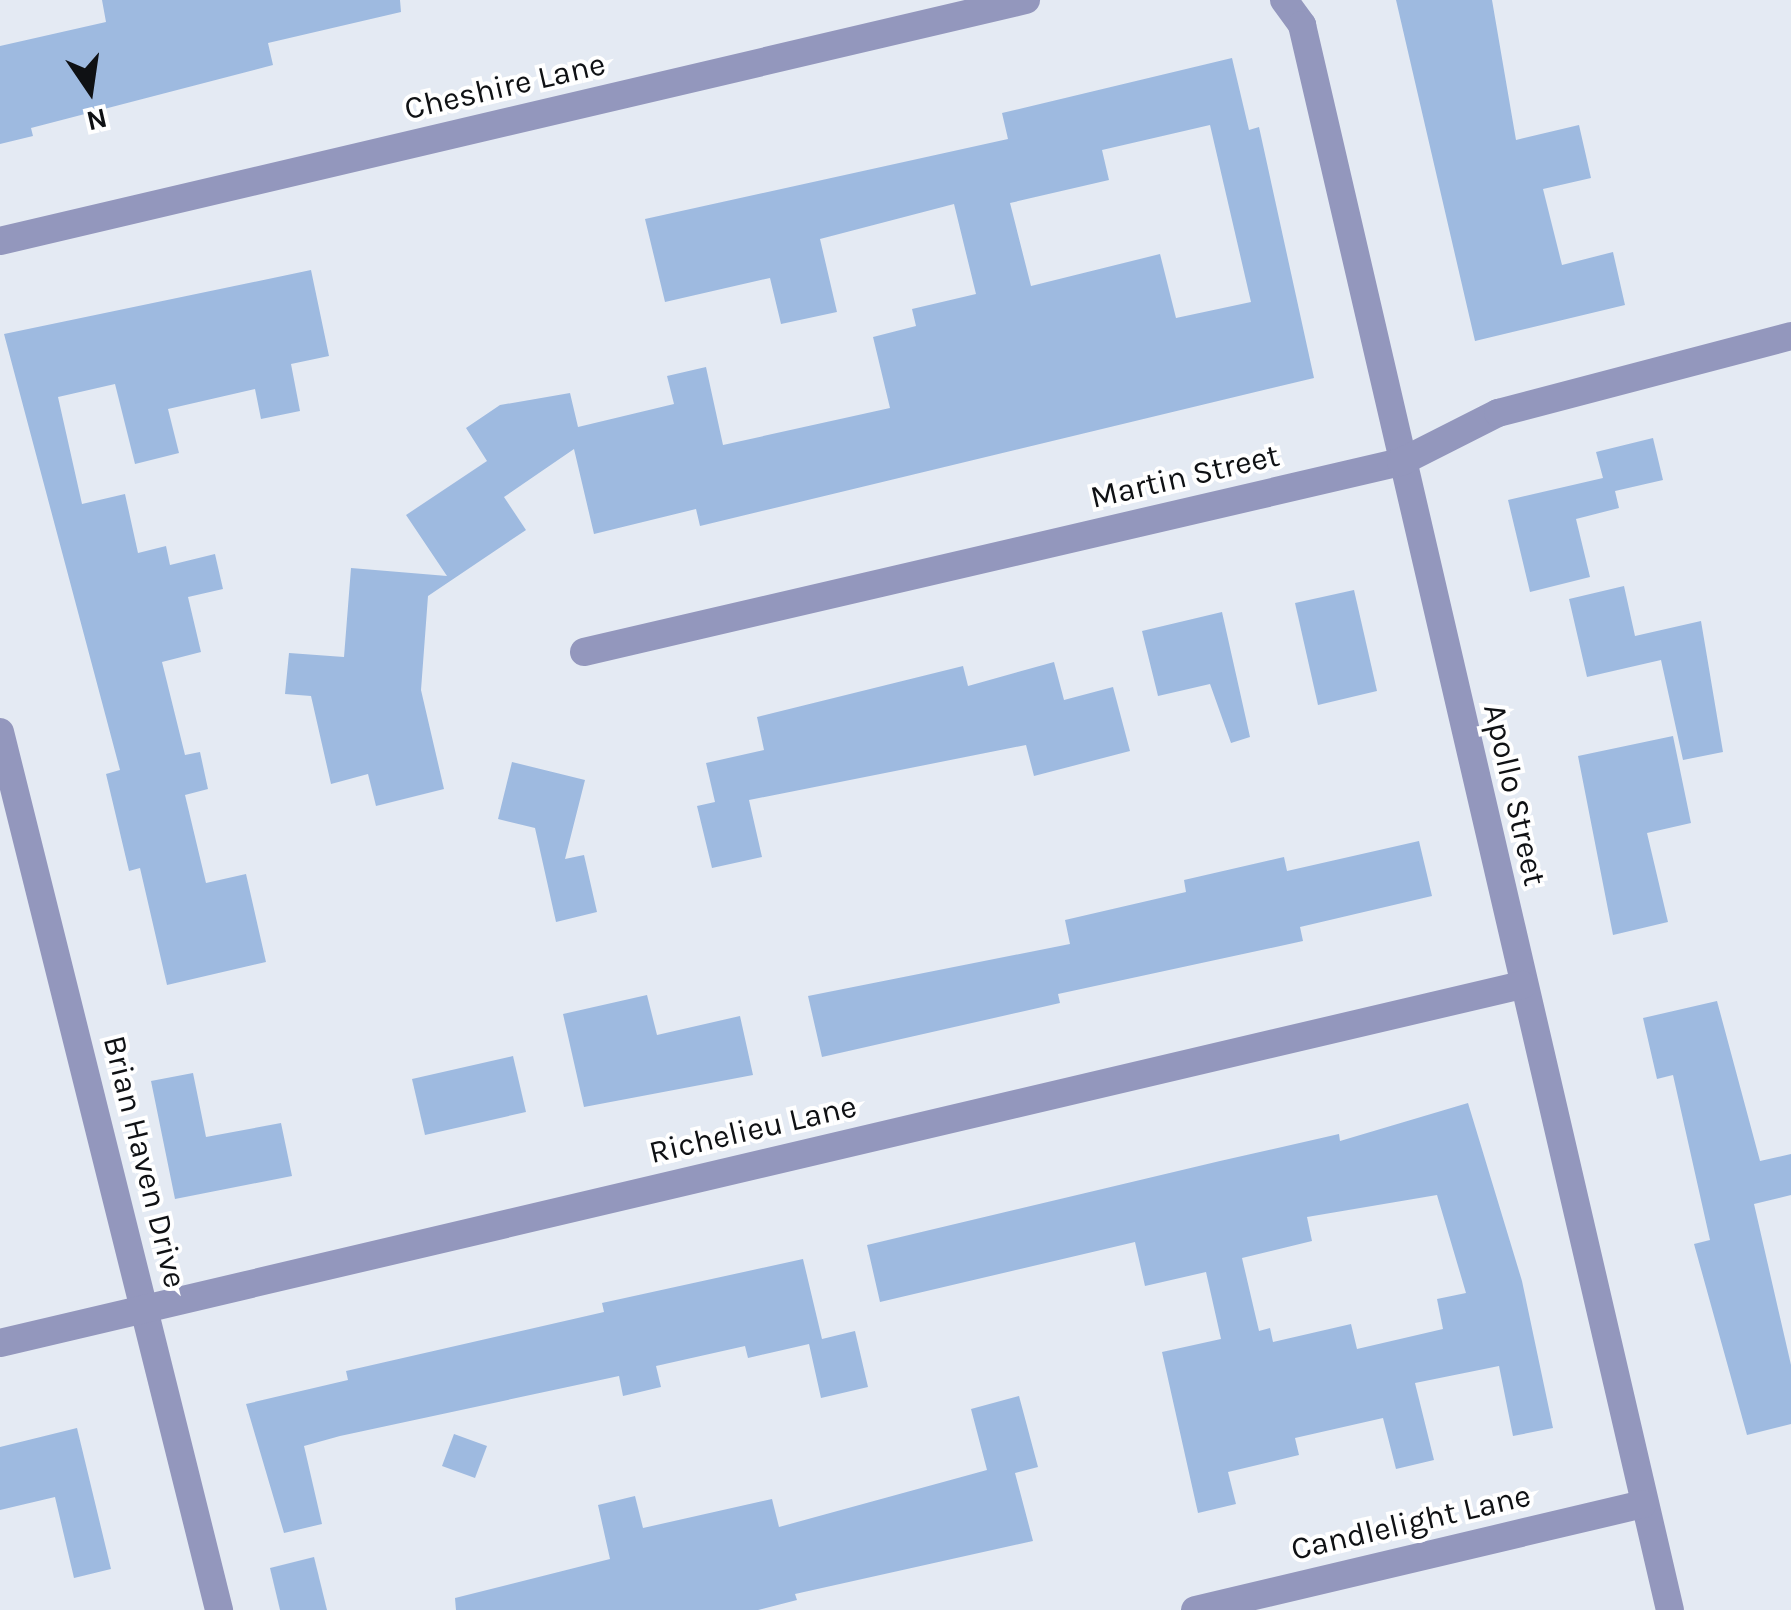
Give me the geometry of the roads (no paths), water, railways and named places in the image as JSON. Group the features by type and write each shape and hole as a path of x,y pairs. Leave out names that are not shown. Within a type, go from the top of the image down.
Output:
{"street":[{"name":"Cheshire Lane","path":"0,241 1026,0"},
{"name":"Apollo Street","path":"1284,0 1302,26 1670,1610"},
{"name":"Martin Street","path":"584,652 1401,462 1498,414 1791,336"},
{"name":"Brian Haven Drive","path":"0,732 7,787 220,1610"},
{"name":"Richelieu Lane","path":"0,1343 1522,985"},
{"name":"Candlelight Lane","path":"1195,1610 1644,1504"}]}
